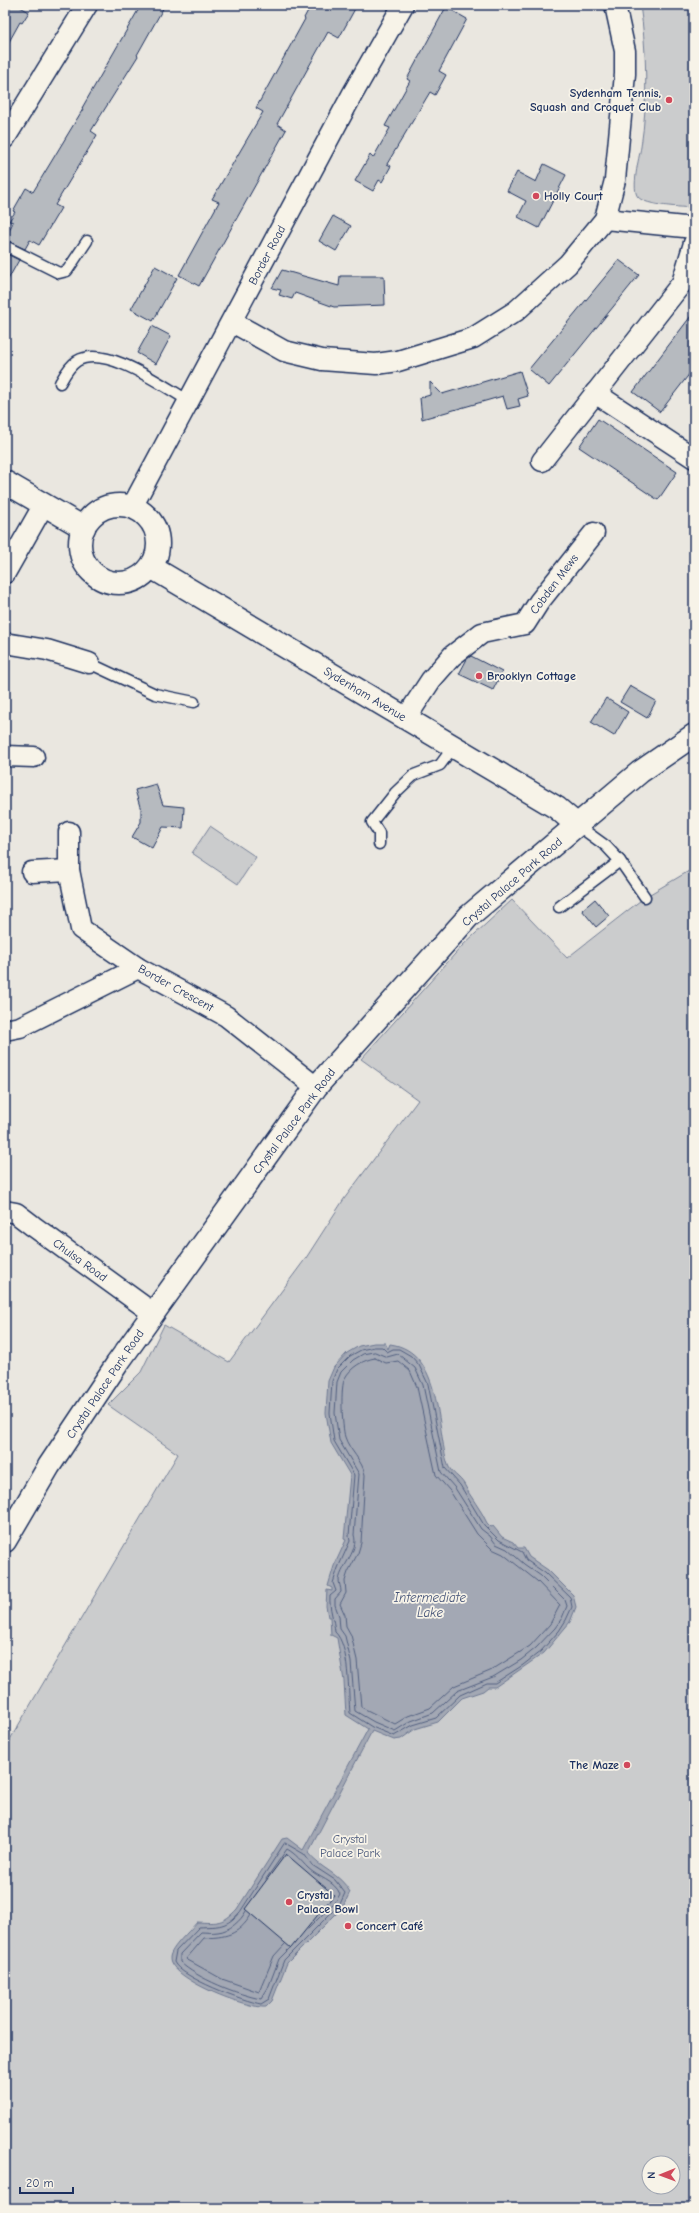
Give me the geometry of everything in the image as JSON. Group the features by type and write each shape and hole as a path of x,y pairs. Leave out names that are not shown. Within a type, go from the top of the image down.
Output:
{"main road":[{"path":"5,482 43,506 84,528"},
{"path":"118,505 132,507 150,518 157,532 158,548 151,567 139,578 124,583 114,583 95,575 88,567 82,553 81,538 84,528 89,518 107,507 118,505"},
{"name":"Sydenham Avenue","path":"151,567 557,808 577,825"},
{"name":"Crystal Palace Park Road","path":"5,1541 49,1466 153,1314 316,1087 469,916 640,772 694,735"}],"street":[{"path":"5,138 87,5"},
{"name":"Border Road","path":"132,507 352,96 403,5"},
{"path":"232,322 284,350 322,360 376,364 398,361 473,338 516,311 568,264 605,218 615,180 625,74 625,51 615,5"},
{"path":"605,218 694,228"},
{"path":"542,461 682,283 694,243"},
{"path":"595,393 694,458"},
{"path":"5,572 43,506"},
{"name":"Cobden Mews","path":"406,718 431,680 452,656 482,633 525,624 539,602 594,534"},
{"path":"5,643 47,650 89,663"},
{"path":"5,756 34,757"},
{"name":"Border Crescent","path":"69,832 69,870 81,930 138,968 226,1016 316,1087"},
{"path":"32,872 69,870"},
{"path":"5,1030 20,1027 138,968"},
{"name":"Chulsa Road","path":"5,1211 16,1214 28,1222 153,1314"}],"lane":[{"path":"5,246 59,273 67,271 87,241"},
{"path":"60,383 76,362 86,358 97,357 123,364 189,401"},
{"path":"89,663 156,694 194,702"},
{"path":"379,844 379,833 372,822 394,793 414,775 440,765 454,746"},
{"path":"577,825 606,846 620,861 645,897"},
{"path":"559,907 620,861"}],"green space":[{"name":"Sydenham Tennis, Squash and Croquet Club","path":"640,5 694,5 694,208 664,206 648,202 638,197 636,193 635,181 641,147 646,94 644,40"},
{"path":"210,826 256,857 238,884 192,853"},
{"name":"Crystal Palace Park","path":"694,868 694,2208 5,2208 5,1748 178,1454 108,1405 141,1372 164,1325 229,1362 306,1258 344,1199 418,1100 361,1059 463,945 512,900 567,958 645,897"}],"water":[{"name":"Intermediate Lake","path":"374,1343 385,1343 388,1349 390,1344 407,1350 420,1361 428,1376 434,1394 444,1450 449,1468 464,1484 487,1523 491,1527 493,1526 502,1537 513,1542 518,1548 524,1548 529,1557 548,1570 573,1595 576,1607 570,1622 544,1653 495,1687 488,1687 483,1691 462,1698 438,1722 415,1729 401,1739 394,1740 372,1731 308,1853 318,1863 341,1880 350,1892 343,1907 287,1963 272,2001 266,2007 256,2006 227,1998 195,1983 182,1975 173,1966 170,1958 173,1949 197,1922 219,1922 228,1918 237,1909 282,1839 287,1838 303,1850 368,1729 346,1715 344,1681 337,1638 331,1635 330,1617 328,1617 326,1606 327,1590 332,1591 332,1588 328,1586 334,1566 346,1540 344,1539 350,1475 331,1443 326,1413 328,1381 334,1367 347,1353 359,1346"}],"building":[{"path":"5,5 17,5 29,12 22,23 20,22 5,49"},
{"path":"141,5 165,5 137,55 138,56 91,131 97,135 55,205 61,208 39,245 30,240 25,249 5,240 13,222 9,221 15,212 13,211 26,188 33,192 83,109 82,108"},
{"path":"311,5 357,5 339,38 328,32 277,124 286,130 199,286 179,275 219,202 212,199 263,112 256,108 305,19 304,18"},
{"path":"446,7 467,19 439,71 446,75 435,95 430,92 387,164 391,166 382,182 379,180 373,191 355,181 370,155 373,158 390,128 385,126 410,81 407,79"},
{"name":"Holly Court","path":"544,164 566,175 539,228 518,217 526,201 507,191 517,172 536,182"},
{"path":"333,216 351,226 336,251 319,241"},
{"path":"5,253 19,260 5,285"},
{"path":"619,260 639,275 549,386 529,369"},
{"path":"155,266 177,278 153,321 131,309"},
{"path":"282,270 339,286 340,276 384,276 385,305 334,307 295,293 292,299 279,295 281,290 272,288"},
{"path":"694,312 694,368 660,412 633,392"},
{"path":"152,326 171,336 156,364 137,353"},
{"path":"520,371 528,396 518,399 520,406 507,409 503,396 422,419 420,398 430,395 430,382 442,394"},
{"path":"598,419 677,472 658,500 579,447"},
{"name":"Brooklyn Cottage","path":"471,656 502,672 493,690 459,674 467,659"},
{"path":"630,686 656,701 647,718 620,702"},
{"path":"606,698 628,712 614,736 591,722"},
{"path":"156,784 163,805 184,807 183,828 163,827 152,848 132,837 141,822 141,810 135,790"},
{"path":"595,899 609,916 596,927 582,910"},
{"name":"Crystal Palace Bowl","path":"286,1854 334,1895 291,1948 245,1909"}],"place":[{"name":"Sydenham Tennis, Squash and Croquet Club","path":"669,100"},
{"name":"Holly Court","path":"536,196"},
{"name":"Brooklyn Cottage","path":"479,676"},
{"name":"The Maze","path":"627,1765"},
{"name":"Crystal Palace Bowl","path":"289,1902"},
{"name":"Concert Café","path":"348,1926"}]}
